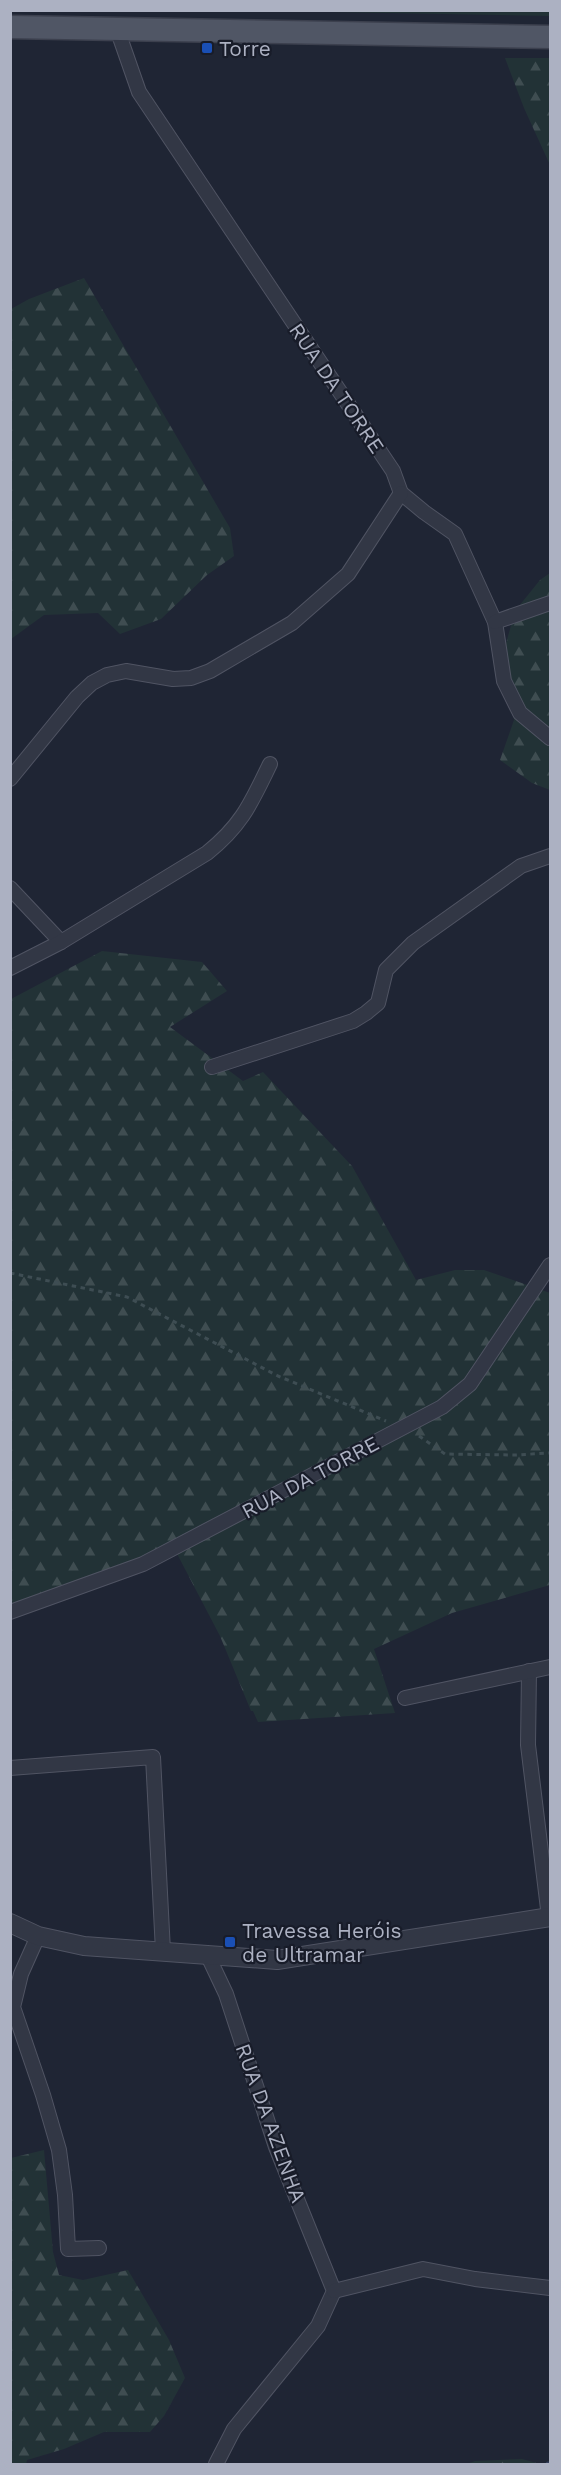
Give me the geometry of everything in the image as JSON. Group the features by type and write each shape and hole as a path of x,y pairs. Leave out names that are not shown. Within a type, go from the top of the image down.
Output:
{"main road":[{"path":"10,27 550,37"}],"street":[{"name":"RUA DA TORRE","path":"117,29 139,92 393,471 402,493 455,534 495,622 504,681 520,713 550,738"},
{"path":"10,779 15,763 92,683 107,675 126,671 173,679 190,678 210,671 292,623 348,574 402,493"},
{"path":"495,622 550,603"},
{"path":"10,968 61,942 207,853 228,836 247,812 270,764"},
{"path":"212,1067 353,1021 366,1013 378,1003 386,970 413,944 521,866 550,856"},
{"path":"10,888 61,942"},
{"name":"RUA DA TORRE","path":"10,1612 143,1564 442,1407 470,1384 550,1265"},
{"path":"405,1698 550,1667"},
{"path":"10,1923 38,1936 84,1946 277,1960 550,1917 528,1745 529,1671"},
{"path":"10,1768 153,1757 163,1952"},
{"path":"38,1936 21,1974 13,2007 59,2150 65,2195 68,2249 99,2248"},
{"name":"RUA DA AZENHA","path":"208,1956 226,1994 276,2148 334,2290"},
{"path":"216,2464 234,2428 318,2326 334,2290 423,2269 550,2288"}],"path":[{"path":"10,1273 127,1298 278,1376 416,1433 445,1454 550,1453"}],"green space":[{"path":"274,10 550,10 550,16 274,11"},
{"path":"505,58 550,58 550,165 524,108"},
{"path":"84,278 230,528 234,556 207,575 161,619 120,634 98,613 44,615 11,639 11,309 29,299"},
{"path":"550,573 550,790 532,783 500,760 514,720 505,647 515,611 540,580"},
{"path":"102,951 202,962 227,991 170,1027 243,1081 263,1072 352,1166 416,1280 455,1270 484,1270 550,1293 550,1585 452,1613 374,1649 395,1713 258,1722 251,1711 220,1636 174,1548 11,1612 11,999"},
{"path":"44,2150 53,2252 59,2275 83,2280 128,2270 169,2340 185,2378 164,2416 150,2432 104,2432 64,2449 27,2460 26,2464 11,2464 11,2158"},
{"path":"522,2459 540,2464 467,2464 475,2461"}],"place":[{"name":"Torre","path":"207,48"},
{"name":"Travessa Heróis de Ultramar","path":"230,1942"}]}
